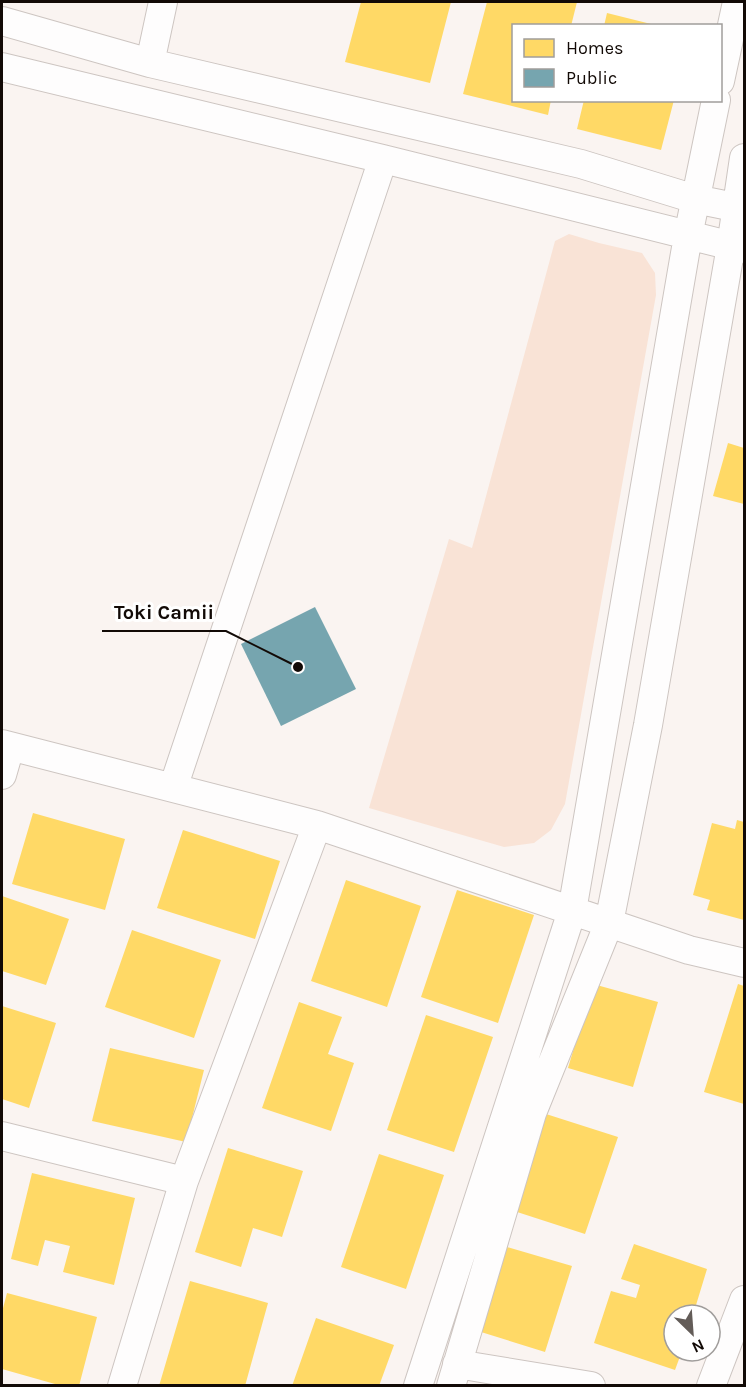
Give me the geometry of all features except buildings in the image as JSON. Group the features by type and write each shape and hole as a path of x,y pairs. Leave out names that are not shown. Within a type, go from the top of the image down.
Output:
{"street":[{"path":"150,63 163,2"},
{"path":"722,71 736,2"},
{"path":"2,21 150,63 581,164 695,199 741,208"},
{"path":"2,67 738,248"},
{"path":"418,1386 572,910 687,236 716,102"},
{"path":"591,1386 454,1375 532,1113 609,923 738,248 744,158"},
{"path":"173,788 382,159"},
{"path":"2,775 6,745 317,825 689,950 744,963"},
{"path":"122,1386 184,1181 317,825"},
{"path":"2,1136 184,1181"},
{"path":"711,1386 744,1300"}],"shaded area":[{"path":"569,234 642,253 655,273 656,295 565,804 551,830 534,843 504,847 369,808 449,539 472,548 555,241"}],"place":[{"name":"Toki Camii","path":"298,667"}]}
